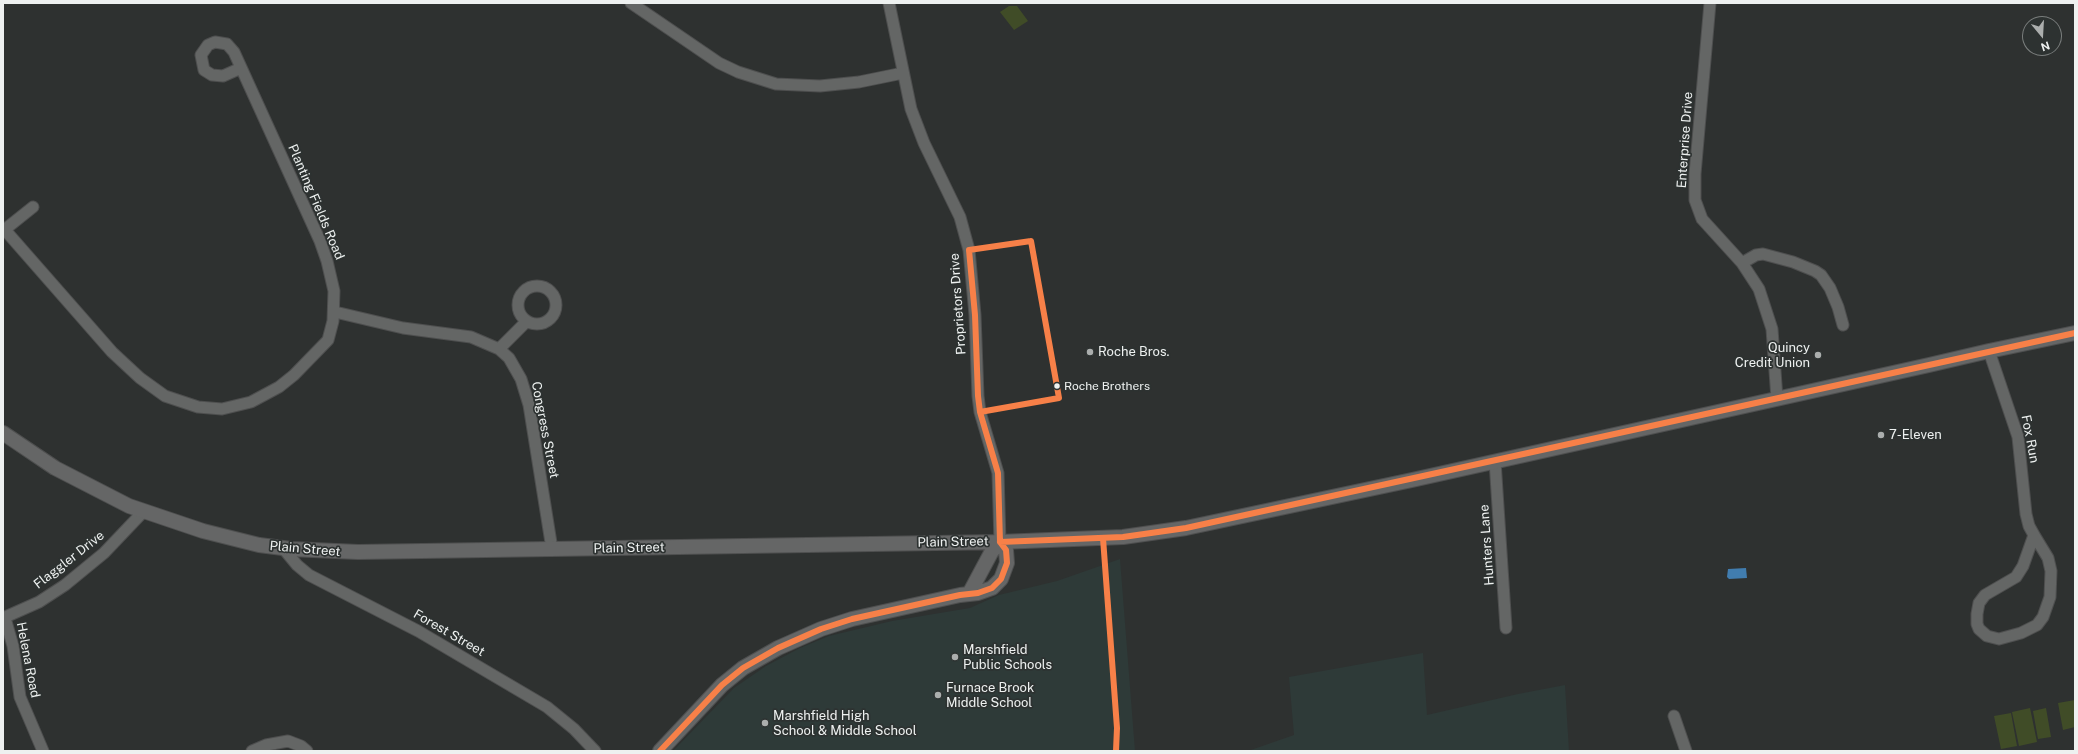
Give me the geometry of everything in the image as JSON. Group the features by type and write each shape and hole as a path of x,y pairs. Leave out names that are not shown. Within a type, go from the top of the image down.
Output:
{"main road":[{"name":"Plain Street","path":"3,434 70,476 101,493 143,512 203,531 252,543 283,548 358,552 1000,542 1123,537 1156,533 1495,461 1777,399 1989,350 2075,333"},
{"path":"660,751 722,685 748,665 778,648 821,629 852,619 986,591 1001,579 1007,562 1006,550 1000,542 992,551 969,594"}],"street":[{"path":"631,3 719,63 738,72 776,84 820,86 859,82 903,73"},
{"name":"Proprietors Drive","path":"889,3 903,73 917,125 960,217 969,250 974,308 978,396 998,473 1000,542"},
{"name":"Enterprise Drive","path":"1710,3 1694,174 1695,200 1698,212 1705,222 1742,263 1759,289 1772,329 1777,399"},
{"name":"Planting Fields Road","path":"4,230 128,368 152,388 165,396 187,405 210,409 234,408 251,402 274,390 294,375 322,348 331,331 335,312 332,281 320,241 241,68"},
{"path":"4,230 32,207"},
{"path":"1742,263 1756,255 1763,254 1793,262 1815,271 1821,275 1830,288 1843,325"},
{"name":"Congress Street","path":"335,312 403,328 471,337 500,349 510,358 516,368 525,391 552,549"},
{"path":"500,349 527,321"},
{"name":"Fox Run","path":"1989,350 2017,434 2026,514 2029,526 2048,558 2051,571 2050,597 2043,617 2037,625 2021,633 1998,639 1987,636 1979,629 1977,624 1979,603 1985,595 2016,577 2023,566 2034,535"},
{"name":"Hunters Lane","path":"1495,461 1506,628"},
{"name":"Flaggler Drive","path":"4,618 39,602 65,585 104,553 143,512"},
{"name":"Forest Street","path":"283,548 297,565 309,575 418,631 547,707 574,729 595,751"},
{"name":"Helena Road","path":"4,618 13,646 20,696 44,751"},
{"path":"1674,716 1686,751"},
{"path":"252,751 266,745 288,741 301,746 307,751"}],"shaded area":[{"name":"Marshfield Public Schools","path":"1120,559 1135,751 673,751 734,688 766,666 800,648 829,636 892,621 970,608 999,595 1057,581"},
{"path":"1423,653 1427,715 1565,685 1569,751 1248,751 1294,735 1289,677"}],"green space":[{"path":"1009,6 1017,6 1028,21 1014,30 1000,12"},
{"path":"2075,700 2075,727 2063,730 2058,703"},
{"path":"2030,708 2037,742 2019,746 2012,712"},
{"path":"2046,708 2051,737 2038,739 2033,711"},
{"path":"2011,713 2017,746 2001,749 1994,716"}],"water":[{"path":"1746,568 1747,578 1729,579 1727,577 1728,569"}],"transit line":[{"path":"1031,241 1059,398"},
{"path":"969,250 1031,241"},
{"path":"969,250 975,315 978,396 980,412 998,473 1000,542"},
{"path":"1000,542 1123,537 1186,528 2075,333"},
{"path":"980,412 1059,398"},
{"path":"1103,538 1117,728 1116,751"},
{"path":"660,751 722,685 743,668 778,648 821,629 852,619 960,595 978,593 992,588 1001,579 1007,563 1006,550 1000,542"}],"place":[{"name":"Roche Bros.","path":"1090,352"},
{"name":"Quincy Credit Union","path":"1818,355"},
{"name":"Roche Brothers","path":"1057,386"},
{"name":"7-Eleven","path":"1881,435"},
{"name":"Marshfield Public Schools","path":"955,657"},
{"name":"Furnace Brook Middle School","path":"938,695"},
{"name":"Marshfield High School & Middle School","path":"765,723"}]}
